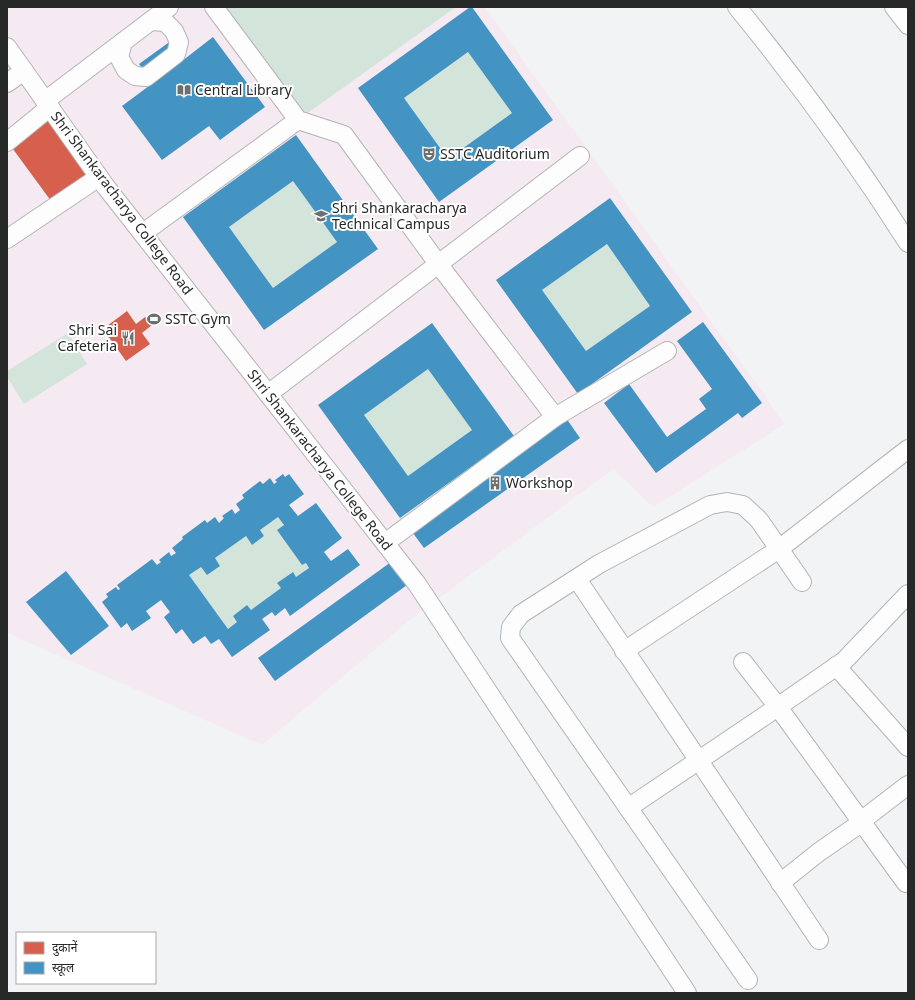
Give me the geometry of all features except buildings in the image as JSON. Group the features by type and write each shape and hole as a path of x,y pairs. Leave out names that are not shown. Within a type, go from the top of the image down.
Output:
{"street":[{"path":"214,7 298,120 344,135 439,265 555,417"},
{"path":"737,7 798,84 872,186 908,243"},
{"path":"894,7 908,25"},
{"path":"7,142 48,104 159,12 165,22 174,31 179,42 176,54 146,77 135,76 126,70 119,57 123,42"},
{"name":"Shri Shankaracharya College Road","path":"7,47 99,177 417,584 687,993"},
{"path":"7,83 24,71"},
{"path":"143,233 298,120"},
{"path":"268,394 580,156"},
{"path":"7,239 99,177"},
{"path":"385,543 555,417 667,351"},
{"path":"624,651 779,549 908,449"},
{"path":"748,980 510,638 511,627 521,614 599,564 710,504 727,502 743,505 759,520 802,582"},
{"path":"576,579 819,940"},
{"path":"628,808 844,661 908,594"},
{"path":"743,662 778,707 906,883"},
{"path":"836,666 908,747"},
{"path":"780,883 819,852 858,825 861,821 908,785"}],"shaded area":[{"name":"Shri Shankaracharya Technical Campus","path":"7,7 485,7 785,424 653,507 613,469 411,619 262,745 7,633"}],"green space":[{"path":"214,7 456,7 298,120"},
{"path":"468,52 512,113 448,159 404,98"},
{"path":"293,181 337,242 273,288 229,227"},
{"path":"607,244 650,306 586,351 542,290"},
{"path":"68,333 87,364 24,404 7,377 7,371"},
{"path":"428,369 472,430 408,476 364,415"},
{"path":"278,517 284,525 277,530 302,565 306,563 309,568 296,577 292,572 277,583 281,588 251,610 247,605 233,616 237,622 228,629 189,575 201,567 207,575 220,566 215,558 246,536 252,545 264,536 260,530"}],"place":[{"name":"Central Library","path":"184,90"},
{"name":"SSTC Auditorium","path":"429,154"},
{"name":"Shri Shankaracharya Technical Campus","path":"321,216"},
{"name":"SSTC Gym","path":"154,319"},
{"name":"Shri Sai Cafeteria","path":"128,338"},
{"name":"Workshop","path":"495,483"}]}
